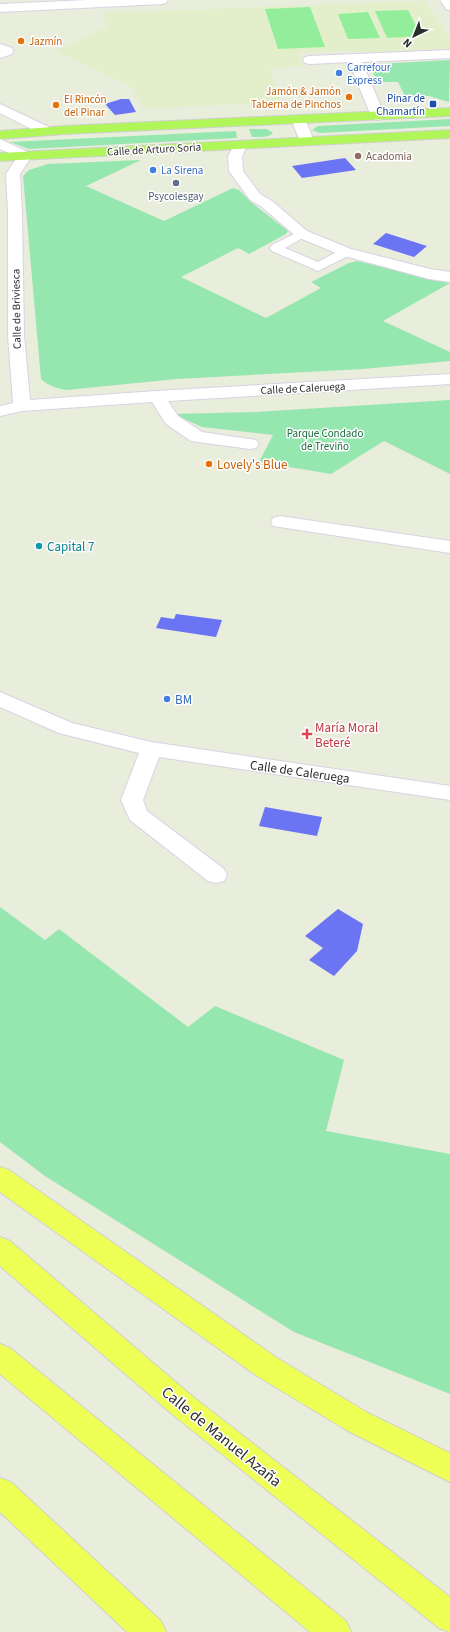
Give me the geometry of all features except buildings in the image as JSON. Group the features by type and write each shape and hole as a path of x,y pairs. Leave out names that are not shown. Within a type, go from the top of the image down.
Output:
{"highway":[{"path":"0,1178 268,1367 358,1422 450,1468"},
{"name":"Calle de Manuel Azaña","path":"0,1249 182,1405 450,1617"},
{"path":"0,1357 335,1632"},
{"path":"0,1492 150,1632"}],"main road":[{"name":"Calle de Arturo Soria","path":"0,135 46,131 450,112"},
{"name":"Calle de Arturo Soria","path":"0,157 450,134"}],"street":[{"path":"0,8 98,1 162,0"},
{"path":"446,0 450,6"},
{"path":"0,48 7,51 0,54"},
{"path":"310,60 450,54"},
{"path":"354,58 378,116"},
{"path":"0,108 46,131"},
{"path":"298,119 308,142"},
{"path":"0,143 25,156 13,174 0,180"},
{"path":"240,145 235,156 236,171 255,197 266,204 302,234 346,252 429,274 450,276"},
{"name":"Calle de Briviesca","path":"13,174 15,212 15,327 22,406"},
{"path":"0,202 15,212"},
{"name":"Calle de Caleruega","path":"0,411 22,406 156,396 450,379"},
{"path":"156,396 172,420 197,437 250,444"},
{"path":"280,522 450,547"},
{"name":"Calle de Caleruega","path":"0,699 66,728 151,749 450,793"},
{"path":"151,749 132,800 138,815 216,874"}],"lane":[{"path":"302,234 276,248 318,267 346,252"}],"shaded area":[{"path":"424,1 450,39 450,49 370,53 347,51 299,52 303,66 269,68 281,102 143,109 131,86 55,51 108,27 102,13"},
{"path":"121,99 129,99 136,112 115,115 105,104"},
{"path":"345,158 356,170 302,178 292,166"},
{"path":"386,233 427,246 414,257 373,244"},
{"path":"176,614 222,620 216,637 156,628 161,617 174,619"},
{"path":"265,807 322,817 317,836 259,826"},
{"path":"338,909 363,924 357,951 334,976 309,960 323,948 305,936"}],"green space":[{"path":"310,7 325,47 278,49 265,9"},
{"path":"408,10 421,36 387,38 375,11"},
{"path":"368,12 380,38 348,39 338,14"},
{"path":"450,60 449,102 429,96 405,96 398,82 377,82 370,66 375,64"},
{"path":"450,119 450,126 320,133 312,130 318,126"},
{"path":"249,129 267,129 273,133 266,136 252,137"},
{"path":"236,131 237,138 29,149 10,142"},
{"path":"141,160 86,186 164,221 233,188 239,190 252,203 288,231 286,234 249,254 238,248 181,277 266,318 321,288 311,282 349,263 357,261 450,283 383,321 450,352 450,361 363,369 177,379 66,390 47,383 41,379 23,176 29,170 48,164"},
{"name":"Parque Condado de Treviño","path":"450,400 450,474 384,441 331,474 259,462 273,435 202,427 173,414 255,412"},
{"path":"0,907 45,940 59,929 188,1027 215,1006 344,1060 326,1131 450,1154 450,1394 294,1332 45,1176 0,1142"}],"place":[{"name":"Jazmín","path":"21,41"},
{"name":"Carrefour Express","path":"339,73"},
{"name":"Jamón & Jamón Taberna de Pinchos","path":"349,97"},
{"name":"Pinar de Chamartín","path":"433,104"},
{"name":"El Rincón del Pinar","path":"56,105"},
{"name":"Acadomia","path":"358,156"},
{"name":"La Sirena","path":"153,170"},
{"name":"Psycolesgay","path":"176,183"},
{"name":"Lovely's Blue","path":"209,464"},
{"name":"Capital 7","path":"39,546"},
{"name":"BM","path":"167,699"},
{"name":"María Moral Beteré","path":"307,734"}]}
